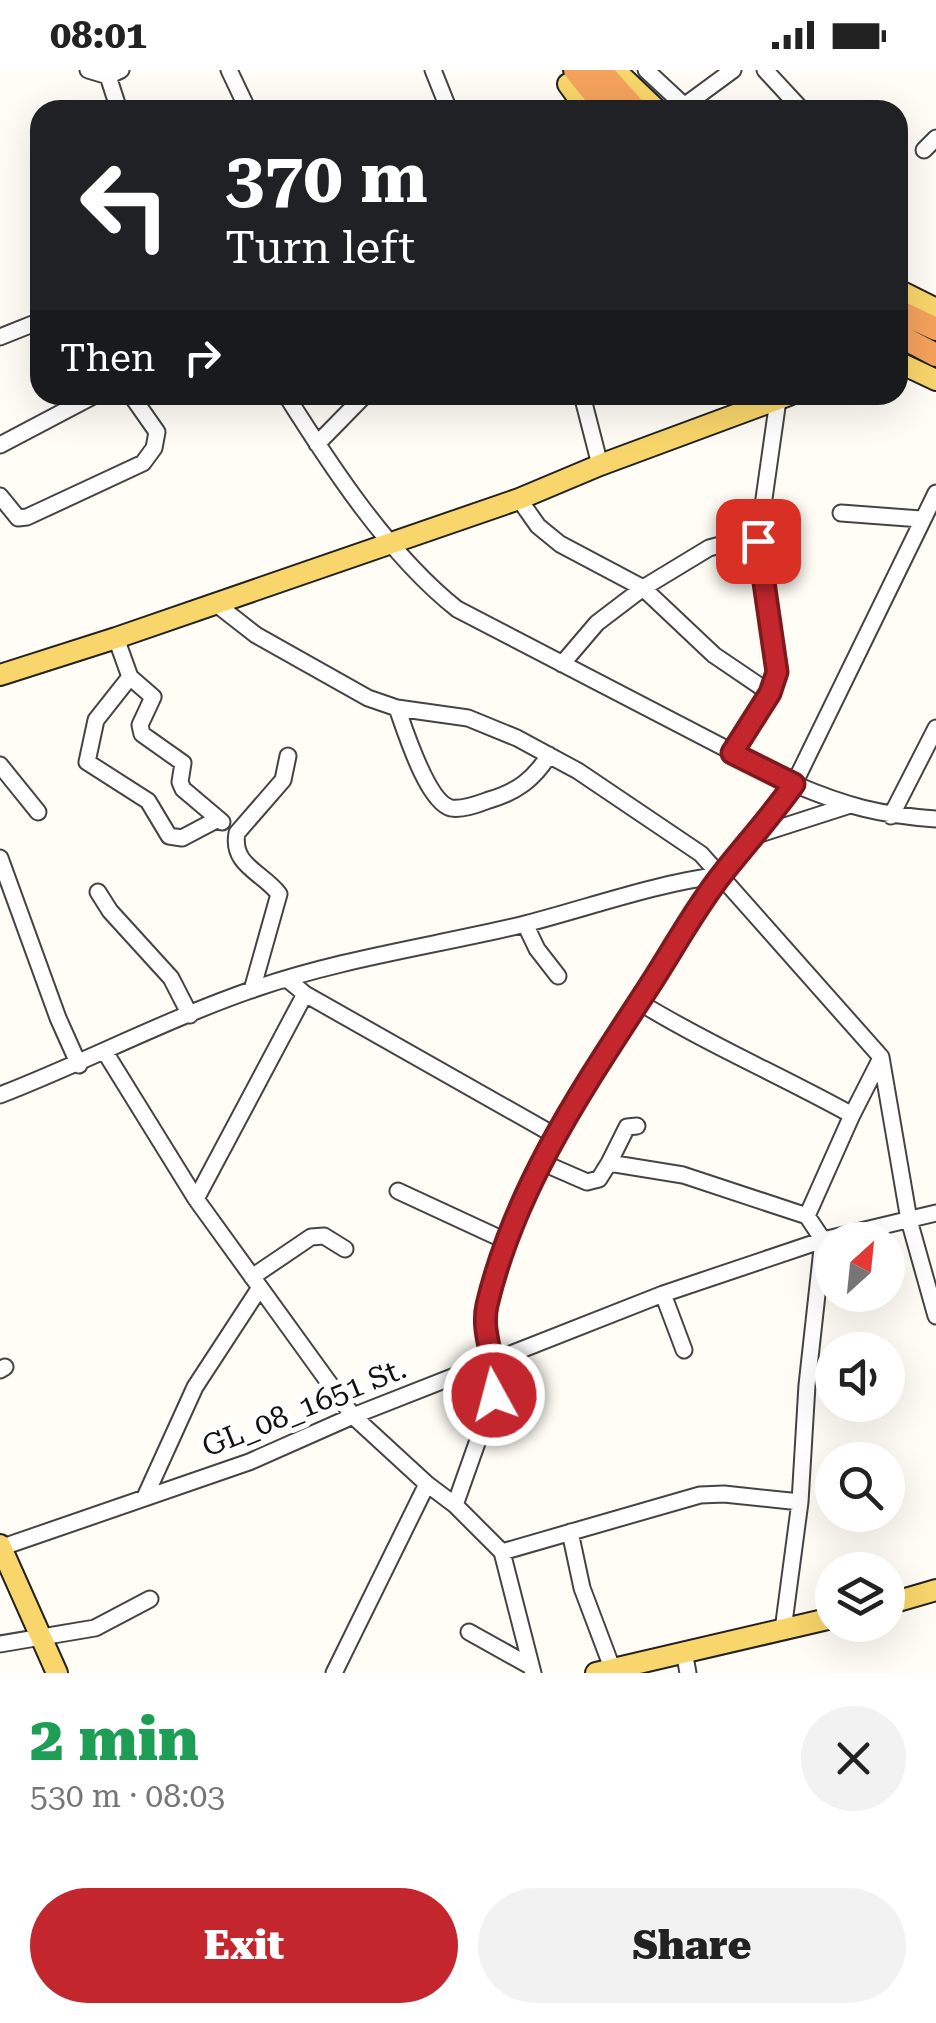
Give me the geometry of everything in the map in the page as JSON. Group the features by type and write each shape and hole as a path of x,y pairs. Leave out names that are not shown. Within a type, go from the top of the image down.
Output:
{"highway":[{"path":"600,70 627,100"},
{"path":"565,74 595,100"},
{"path":"908,316 936,329"},
{"path":"908,340 936,355"}],"main road":[{"path":"615,70 646,100"},
{"path":"565,74 580,100"},
{"path":"908,295 932,307"},
{"path":"908,367 936,380"},
{"path":"0,675 520,499 600,465 765,405"},
{"path":"0,1547 56,1673"},
{"path":"905,1599 936,1590"},
{"path":"607,1671 815,1622"}],"street":[{"path":"88,70 115,73 118,100"},
{"path":"228,70 243,100"},
{"path":"433,70 445,100"},
{"path":"646,70 678,100"},
{"path":"697,100 733,70"},
{"path":"764,70 792,100"},
{"path":"908,289 932,307"},
{"path":"0,336 30,325"},
{"path":"0,445 76,405"},
{"path":"0,496 18,518 27,517 143,463 154,448 157,432 138,405"},
{"path":"292,405 392,543 457,608 794,784 848,806 890,816 936,819"},
{"path":"317,444 355,405"},
{"path":"585,405 600,465"},
{"path":"732,753 776,680 777,661 758,541 783,405"},
{"path":"455,1505 494,1395 493,1362 485,1331 486,1309 506,1240 541,1162 554,1135 721,875 757,836 794,784 936,493"},
{"path":"520,499 538,526 560,544 643,588 714,654 770,693"},
{"path":"841,512 921,519"},
{"path":"562,664 597,623 643,588 710,548 735,541 758,541"},
{"path":"216,603 256,636 368,698 398,708 468,718 549,755 701,854 881,1057 909,1220 936,1316"},
{"path":"116,638 130,676 153,697 140,725 142,734 179,759 183,767 180,786 237,834"},
{"path":"130,676 96,720 88,762 148,801 169,836 182,838 218,818"},
{"path":"398,708 430,789 439,802 451,808 464,808 525,785 549,755"},
{"path":"890,816 936,728"},
{"path":"252,990 279,894 239,857 235,850 237,834 284,780 288,756"},
{"path":"0,764 38,812"},
{"path":"757,836 848,806"},
{"path":"1,862 79,1065"},
{"path":"0,1095 79,1065 190,1014 287,979 525,924 646,889 721,875"},
{"path":"98,892 110,911 171,978 190,1014"},
{"path":"525,924 537,950 558,976"},
{"path":"287,979 305,994 554,1135"},
{"path":"196,1199 305,994"},
{"path":"639,1002 685,1030 852,1115"},
{"path":"104,1052 196,1199 353,1416 455,1505 502,1552 532,1669"},
{"path":"807,1216 881,1057"},
{"path":"541,1162 594,1183 627,1127 637,1126"},
{"path":"609,1163 683,1175 807,1216 815,1228"},
{"path":"398,1191 506,1240"},
{"name":"GL_08_1651 St.","path":"900,1222 936,1213"},
{"path":"145,1497 195,1387 256,1283 311,1237 324,1236 345,1249"},
{"name":"GL_08_1651 St.","path":"0,1547 249,1462 353,1416 664,1294 815,1243"},
{"path":"664,1294 684,1350"},
{"path":"783,1630 800,1502 815,1312"},
{"path":"334,1673 427,1484"},
{"path":"502,1552 700,1494 800,1502"},
{"path":"570,1532 578,1576 607,1671"},
{"path":"0,1644 95,1628 150,1598"},
{"path":"469,1632 532,1669"},
{"path":"684,1651 688,1673"}],"route":[{"path":"494,1395 496,1383 485,1331 486,1309 506,1240 554,1135 721,875 757,836 794,784 732,753 770,693 777,672 758,541"}]}
